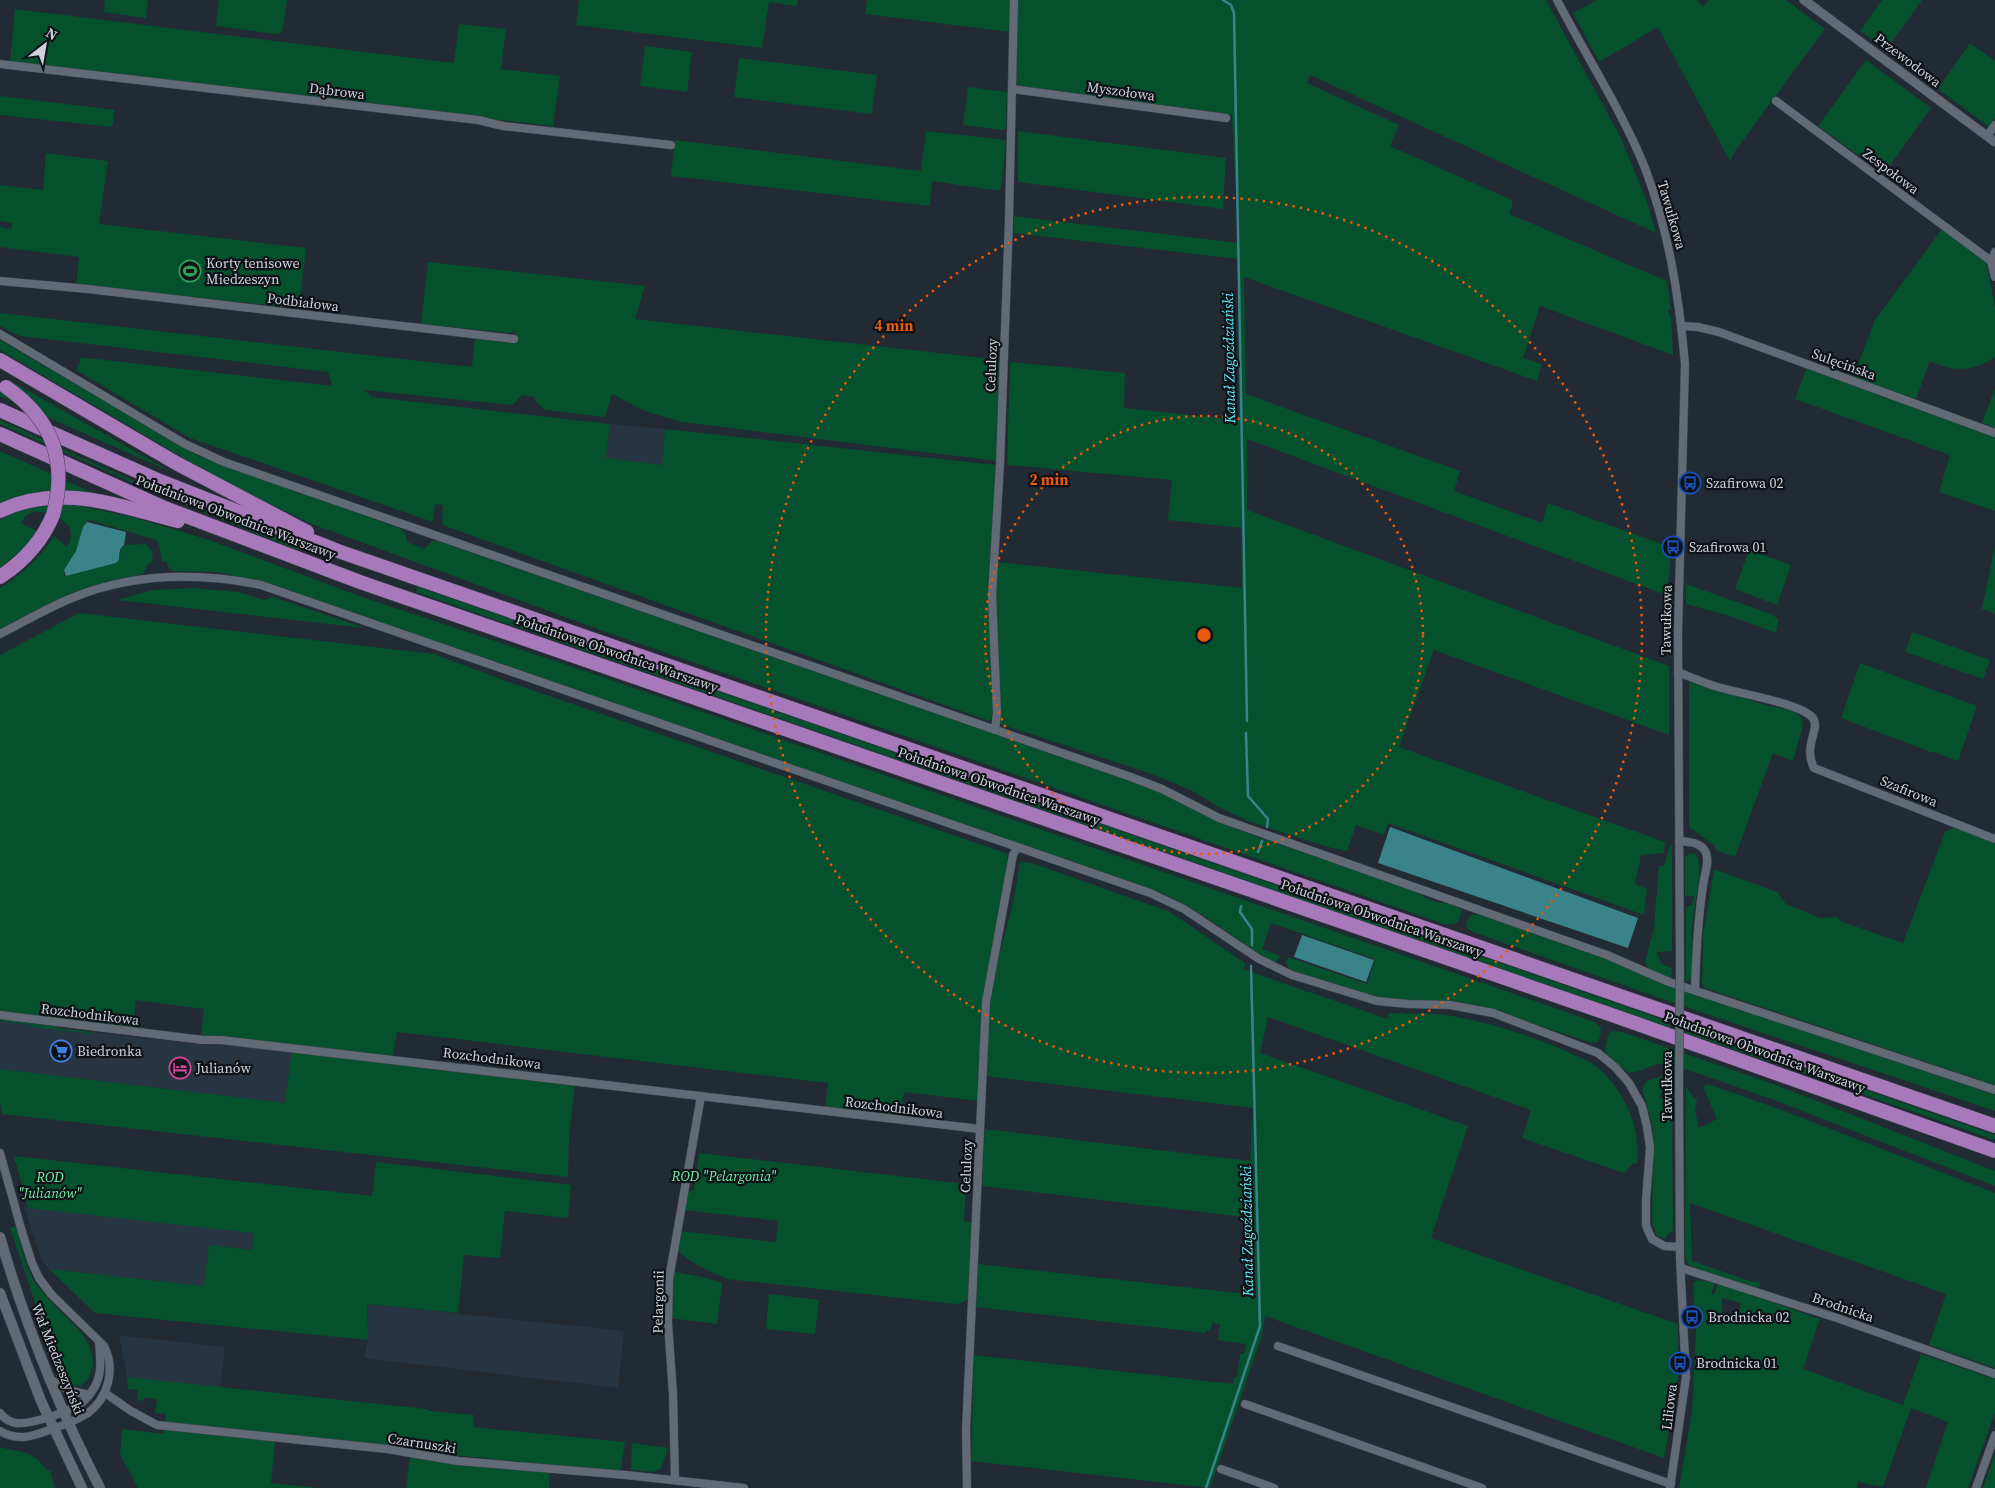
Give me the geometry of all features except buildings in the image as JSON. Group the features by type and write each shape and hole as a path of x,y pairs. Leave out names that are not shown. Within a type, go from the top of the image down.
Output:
{"highway":[{"path":"0,360 176,463 291,523 338,551"},
{"path":"0,577 23,560 45,532 53,515 59,476 54,446 44,425 34,410 3,385"},
{"name":"Południowa Obwodnica Warszawy","path":"0,410 155,479 338,551 1995,1126"},
{"name":"Południowa Obwodnica Warszawy","path":"0,434 91,476 227,532 378,588 1621,1018 1995,1151"},
{"path":"0,511 36,498 76,497 227,532"}],"main road":[{"name":"Wał Miedzeszyński","path":"0,1237 24,1312 49,1377 68,1423 100,1488"},
{"path":"0,1293 19,1347 53,1429 82,1488"}],"street":[{"name":"Celulozy","path":"995,730 997,713 992,595 1000,464 1014,0"},
{"name":"Tawułkowa","path":"1557,0 1629,133 1644,168 1668,241 1682,326 1685,392 1682,427 1678,672 1681,1268"},
{"name":"Przewodowa","path":"1804,0 1995,142"},
{"name":"Dąbrowa","path":"0,64 478,120 502,126 671,145"},
{"name":"Myszołowa","path":"1012,88 1226,118"},
{"name":"Zespołowa","path":"1776,101 1991,260"},
{"path":"1987,136 1995,125"},
{"path":"1995,252 1991,260 1995,277"},
{"name":"Podbiałowa","path":"0,281 88,289 514,339"},
{"name":"Sulęcińska","path":"1682,326 1698,327 1719,332 1995,433"},
{"path":"0,334 185,444 224,462 1162,789 1236,825 1607,955 1656,977 1995,1090"},
{"path":"0,634 71,599 113,585 150,578 180,577 210,577 252,584 292,595 1168,900 1198,917 1258,959 1292,975 1377,1001 1450,1005 1493,1013 1598,1053 1616,1068 1629,1083 1642,1106 1648,1127 1650,1148 1646,1225 1649,1233 1658,1243 1668,1247 1680,1247"},
{"name":"Szafirowa","path":"1678,672 1740,694 1788,704 1812,716 1815,723 1809,752 1810,761 1814,768 1995,839"},
{"path":"1679,841 1693,842 1699,845 1706,853 1707,864 1698,916 1695,990"},
{"name":"Celulozy","path":"967,1488 966,1430 986,1002 1013,856 1017,848"},
{"name":"Rozchodnikowa","path":"0,1015 210,1041 221,1040 486,1069 624,1088 980,1129"},
{"name":"Pelargonii","path":"675,1480 673,1394 668,1323 669,1279 701,1096"},
{"path":"0,1153 29,1255 39,1278 51,1294 104,1346 110,1362 108,1381 104,1393 88,1413 34,1436 22,1438 0,1431"},
{"name":"Brodnicka","path":"1681,1268 1837,1318 1995,1374"},
{"name":"Liliowa","path":"1671,1486 1686,1377 1681,1268"},
{"path":"0,1413 8,1420 18,1423 48,1417 76,1406 89,1395 100,1374 99,1342"},
{"path":"1278,1346 1671,1486"},
{"path":"49,1377 68,1390 89,1395"},
{"name":"Czarnuszki","path":"104,1393 157,1425 387,1449 458,1461 744,1488"},
{"path":"1245,1404 1482,1488"},
{"path":"1976,1488 1995,1435"},
{"path":"1221,1469 1274,1488"}],"shaded area":[{"path":"610,424 665,429 662,465 606,458"},
{"path":"0,1021 214,1046 220,1041 292,1049 285,1103 0,1069"},
{"path":"24,1207 253,1232 252,1250 209,1245 205,1286 49,1269 42,1261"},
{"path":"367,1304 624,1331 618,1388 364,1358 368,1340"},
{"path":"119,1335 225,1347 220,1388 127,1377"}],"green space":[{"path":"105,0 148,0 146,18 104,12"},
{"path":"219,0 287,0 283,29 281,33 276,34 216,26"},
{"path":"579,0 798,0 797,6 769,2 762,48 576,25"},
{"path":"867,0 1012,0 1009,32 865,14"},
{"path":"1018,0 1546,0 1621,138 1647,202 1656,233 1310,75 1307,83 1399,125 1390,146 1512,200 1509,214 1667,281 1671,310 1668,310 1671,316 1673,355 1540,306 1523,358 1542,364 1537,381 1244,277 1246,394 1460,471 1454,491 1542,523 1548,503 1670,547 1670,570 1666,595 1247,439 1247,510 1669,666 1669,735 1434,650 1399,747 1665,842 1664,853 1641,855 1635,884 1647,889 1644,915 1388,823 1384,835 1356,825 1347,851 1328,847 1248,821 1217,806 1191,790 1149,773 1000,724 995,580 998,562 1242,588 1241,528 1168,520 1172,480 1007,465 1010,362 1125,373 1124,408 1239,420 1238,259 1013,233 1014,216 1238,243 1232,115 1020,86 1016,82"},
{"path":"1597,0 1697,0 1703,7 1709,0 1786,0 1825,29 1735,151 1730,161 1658,27 1599,62 1573,13"},
{"path":"1882,0 1922,0 1886,50 1860,31"},
{"path":"15,9 454,63 459,24 506,29 501,69 560,76 553,126 10,62"},
{"path":"1970,43 1995,61 1995,118 1989,127 1938,89"},
{"path":"645,46 692,52 687,92 640,86"},
{"path":"739,58 877,75 872,114 734,97"},
{"path":"1866,60 1931,108 1884,174 1818,126"},
{"path":"968,87 1007,92 1006,127 1004,130 963,125"},
{"path":"0,96 115,110 112,127 0,115"},
{"path":"926,131 1006,140 1000,191 932,181 930,206 671,176 675,140 921,171"},
{"path":"1018,131 1226,158 1223,209 1018,182"},
{"name":"Korty tenisowe Miedzeszyn","path":"46,153 108,161 99,224 306,248 299,308 76,286 79,257 0,247 0,227 11,229 12,223 0,221 0,185 43,190"},
{"path":"1942,229 1986,262 1995,307 1995,357 1978,366 1963,369 1955,369 1930,361 1916,399 1853,378 1875,320"},
{"path":"428,262 645,286 635,319 1001,360 997,461 682,422 645,411 612,394 605,417 545,410 537,403 534,397 522,395 512,405 364,390 372,397 610,424 606,458 662,465 665,429 996,465 988,590 994,715 989,721 442,525 443,505 435,504 433,522 190,438 76,370 81,360 78,357 332,386 328,372 20,336 0,326 0,313 472,367 475,338 515,342 515,331 509,333 421,324"},
{"path":"0,340 196,455 402,529 406,535 407,542 424,549 432,541 437,541 1161,791 1238,830 1419,892 1429,900 1458,907 1462,911 1458,922 1455,924 1444,924 606,632 312,524 206,471 0,350"},
{"path":"1807,367 1995,437 1995,511 1939,492 1950,455 1795,399"},
{"path":"13,382 171,472 0,396 0,390"},
{"path":"1995,388 1995,428 1982,423"},
{"path":"0,420 111,471 187,503 302,545 300,551 161,495 0,424"},
{"path":"0,451 100,496 49,491 25,495 0,504"},
{"path":"65,503 136,518 206,539 368,599 591,673 1595,1022 1601,1028 1600,1037 1597,1043 1589,1042 1479,1006 1386,998 1326,983 1290,970 1286,963 1288,957 1367,984 1375,959 1271,923 1262,949 1281,956 1276,962 1272,962 1203,915 1159,892 267,583 217,572 173,571 169,568 166,561 162,562 159,545 156,540 90,520 87,520 79,547 67,565 64,575 116,563 120,557 121,548 124,545 146,544 152,551 153,562 148,564 144,573 140,575 109,581 74,592 0,629 0,588 30,565 54,536 67,547 71,535 65,522 55,516 36,512 31,513 21,523 37,531 27,545 0,568 0,520 23,509"},
{"path":"1995,545 1995,614 1982,609"},
{"path":"1749,550 1791,565 1777,605 1735,589"},
{"path":"1686,584 1771,614 1778,619 1776,633 1730,616 1686,604"},
{"path":"418,587 1670,1022 1670,1028 416,592"},
{"path":"193,588 238,592 264,600 273,597 364,628 118,600 152,590"},
{"path":"79,613 434,654 506,681 1008,854 983,1005 978,1101 904,1092 900,1118 825,1109 828,1083 397,1032 393,1057 201,1036 204,1009 136,1000 133,1028 0,1012 0,655"},
{"path":"1912,632 1990,660 1983,679 1905,652"},
{"path":"1860,663 1977,706 1958,761 1841,718"},
{"path":"1689,680 1768,706 1793,710 1801,718 1803,725 1793,761 1773,753 1735,857 1715,850 1715,846 1689,827"},
{"path":"1956,827 1995,844 1995,1085 1705,988 1702,984 1703,935 1714,869 1777,892 1786,904 1820,918 1838,917 1840,921 1903,943 1945,832"},
{"path":"1670,845 1672,845 1672,951 1657,952 1661,964 1672,968 1671,979 1649,969 1645,963 1654,927 1659,866 1664,866"},
{"path":"1690,853 1696,854 1699,878 1692,927 1691,978 1686,982 1686,907 1692,905 1694,896 1685,896 1685,857"},
{"path":"1020,862 1032,863 1170,912 1245,963 1244,969 1248,971 1388,1019 1389,1013 1432,1014 1462,1018 1495,1026 1558,1047 1588,1061 1606,1075 1622,1097 1633,1123 1636,1136 1638,1149 1637,1163 1632,1164 1624,1173 1522,1138 1531,1110 1268,1017 1260,1053 1468,1126 1431,1238 1678,1324 1678,1378 1664,1458 1265,1316 1262,1335 1210,1488 971,1461 974,1355 1233,1384 1233,1379 1237,1377 1240,1354 1244,1354 1246,1344 1218,1340 1220,1324 1212,1323 1211,1328 1205,1333 976,1307 978,1264 1255,1295 1252,1218 982,1186 985,1129 1250,1161 1253,1108 985,1076 989,1007 993,979 1014,899"},
{"path":"1478,914 1625,966 1671,986 1995,1095 1995,1111 1671,1002 1473,932 1468,929 1466,923 1471,915"},
{"path":"0,1019 54,1025 62,1029 92,1032 92,1034 32,1027 31,1025 0,1021"},
{"path":"1686,1028 1995,1135 1995,1140 1686,1033"},
{"path":"1613,1031 1622,1032 1776,1085 1995,1171 1995,1186 1777,1101 1677,1066 1657,1064 1629,1073 1606,1053 1605,1047 1609,1033"},
{"path":"292,1049 575,1084 569,1137 568,1177 2,1114 0,1103 0,1069 285,1103"},
{"path":"1663,1076 1671,1077 1671,1083 1663,1087 1659,1098 1672,1098 1673,1230 1665,1239 1656,1235 1652,1221 1653,1128 1642,1089 1646,1081"},
{"path":"1708,1084 1787,1112 1995,1193 1995,1368 1929,1345 1946,1294 1690,1203 1692,1261 1753,1282 1761,1282 1758,1288 1690,1267 1686,1261 1685,1250 1686,1086 1694,1099 1697,1098 1695,1111 1699,1128 1717,1119 1703,1087"},
{"name":"ROD \"Pelargonia\"","path":"699,1153 966,1184 964,1221 972,1223 968,1299 962,1303 955,1304 727,1279 701,1267 678,1250 680,1231 776,1242 778,1221 684,1210 688,1191 693,1191"},
{"name":"ROD \"Julianów\"","path":"14,1156 372,1196 376,1162 571,1185 568,1218 505,1211 500,1258 464,1255 458,1313 367,1304 368,1340 95,1313 49,1269 204,1286 209,1245 252,1250 253,1233 28,1208"},
{"path":"16,1226 32,1278 51,1302 78,1329 90,1347 93,1361 92,1368 91,1374 84,1384 79,1386 67,1382 59,1371 10,1228"},
{"path":"673,1273 703,1277 722,1283 717,1324 670,1318"},
{"path":"1698,1280 1715,1283 1711,1294 1714,1295 1718,1283 1820,1319 1803,1369 1903,1405 1921,1354 1995,1379 1995,1412 1968,1488 1926,1488 1948,1422 1911,1408 1883,1487 1858,1482 1857,1488 1679,1488 1692,1411 1696,1331 1693,1282","holes":["1722,1298 1741,1303 1736,1323 1717,1321 1722,1314"]},
{"path":"769,1294 819,1300 815,1334 766,1329"},
{"path":"127,1377 474,1415 473,1427 625,1442 621,1468 619,1472 165,1423 166,1414 155,1413 157,1400 145,1397 143,1401 137,1400 138,1390 128,1389"},
{"path":"122,1429 164,1434 164,1430 275,1441 271,1483 319,1488 138,1488 120,1454"},
{"path":"632,1443 668,1448 661,1469 653,1472 631,1470"},
{"path":"0,1447 32,1455 47,1471 50,1470 55,1488 0,1488"},
{"path":"1995,1454 1995,1488 1983,1488"},
{"path":"410,1456 466,1466 550,1472 549,1488 406,1488"}],"water":[{"path":"87,522 126,532 119,560 116,563 66,576 64,570 76,551 83,527"},
{"path":"1390,827 1638,918 1628,948 1378,863"},
{"path":"1302,935 1374,960 1366,982 1294,957"}],"waterway":[{"name":"Kanał Zagoździański","path":"1223,0 1231,5 1234,13 1247,721"},
{"name":"Kanał Zagoździański","path":"1246,733 1248,796 1268,819 1267,827"},
{"name":"Kanał Zagoździański","path":"1258,852 1262,841"},
{"name":"Kanał Zagoździański","path":"1241,906 1240,912 1252,929 1252,945"},
{"name":"Kanał Zagoździański","path":"1206,1488 1260,1326 1251,966"}],"place":[{"name":"Korty tenisowe Miedzeszyn","path":"190,271"},
{"name":"Szafirowa 02","path":"1690,483"},
{"name":"Szafirowa 01","path":"1673,547"},
{"name":"Biedronka","path":"61,1051"},
{"name":"Julianów","path":"180,1068"},
{"name":"Brodnicka 02","path":"1692,1317"},
{"name":"Brodnicka 01","path":"1680,1363"}]}
